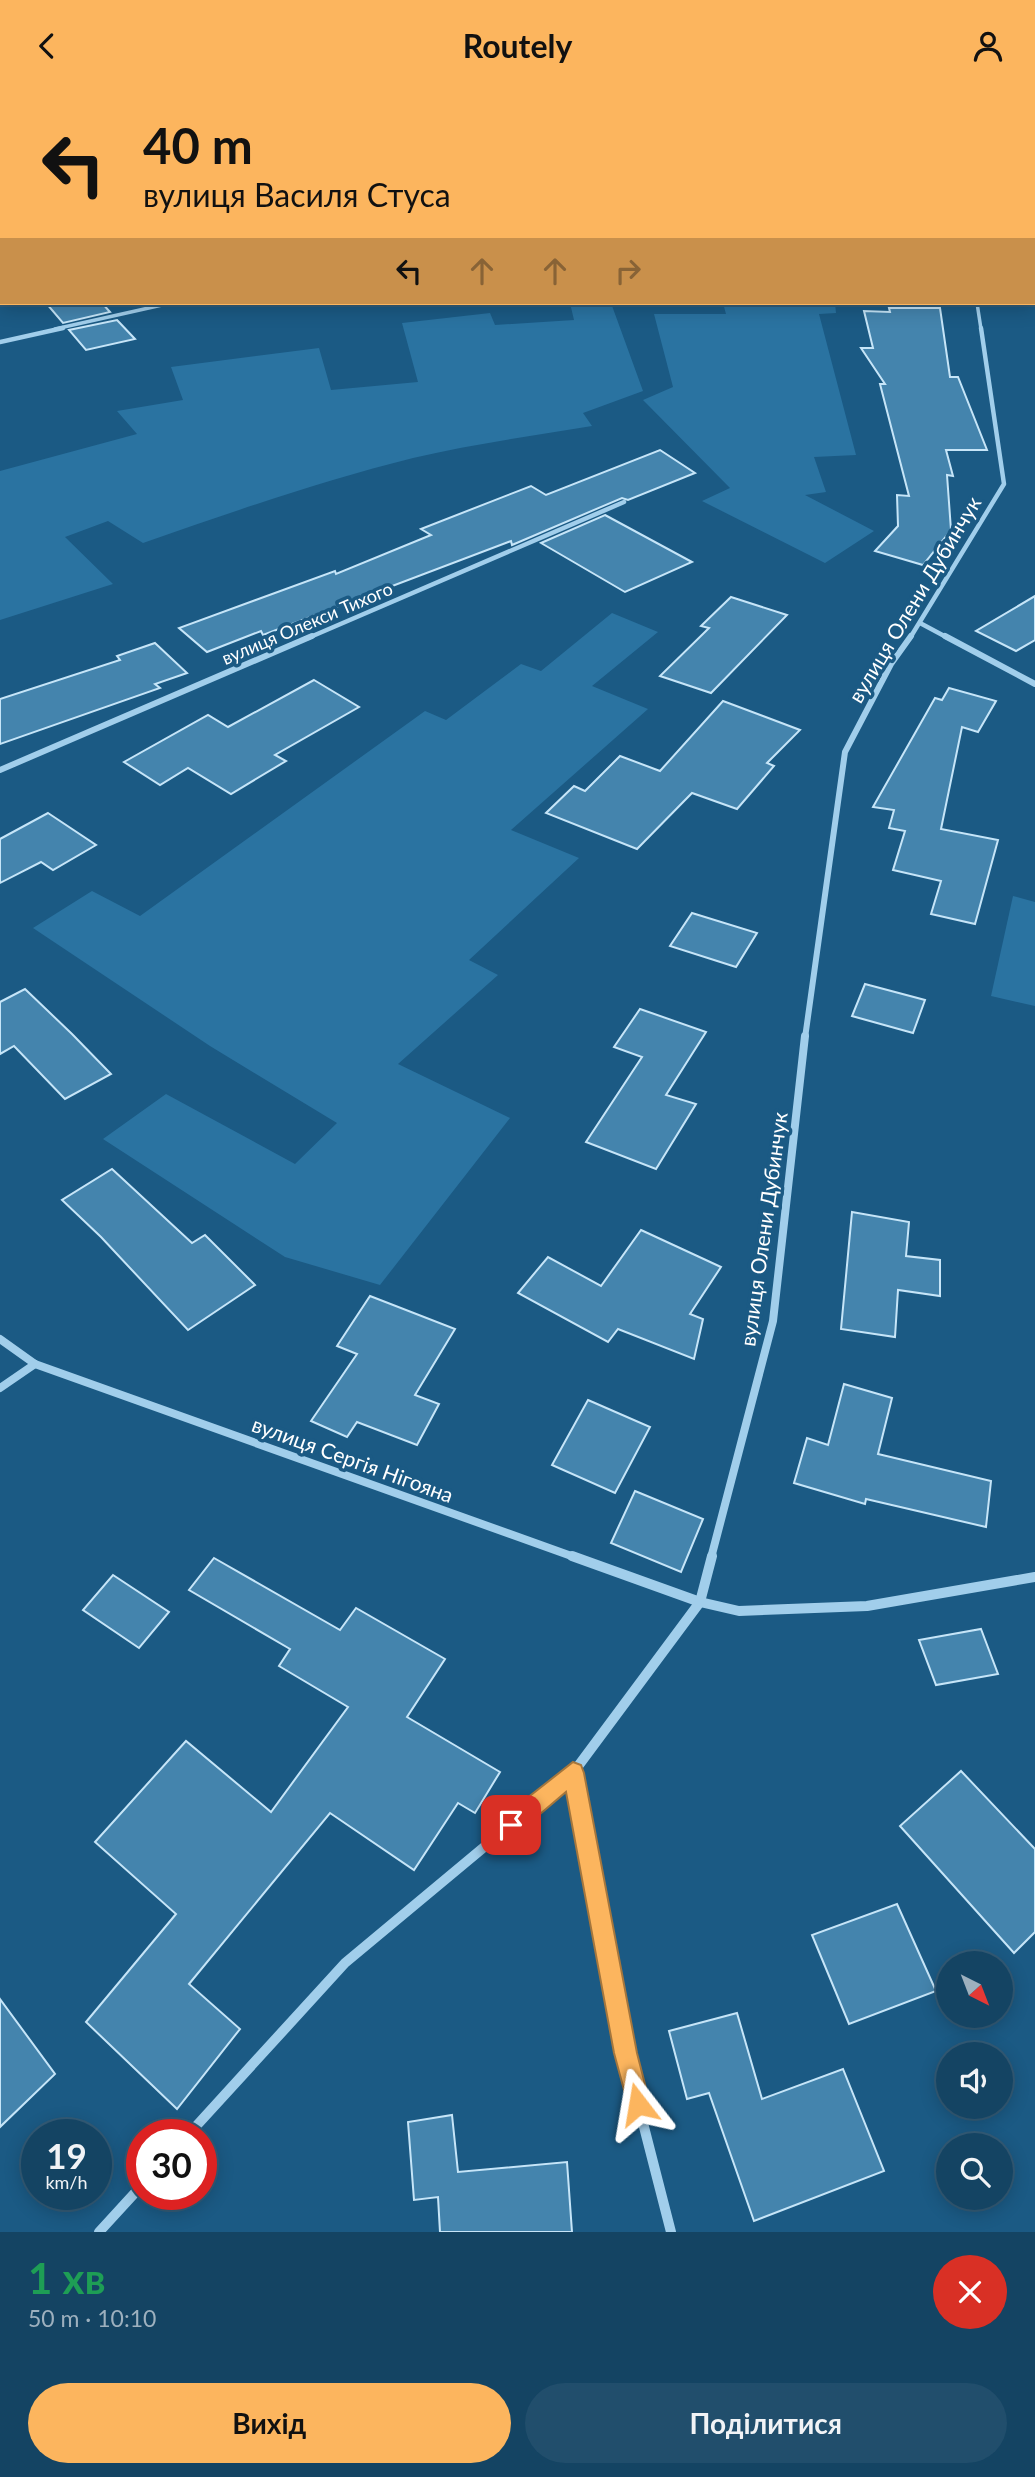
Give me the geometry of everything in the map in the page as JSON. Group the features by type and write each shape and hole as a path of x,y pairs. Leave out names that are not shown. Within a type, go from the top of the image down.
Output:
{"street":[{"path":"0,342 162,305"},
{"name":"вулиця Олени Дубинчук","path":"203,2119 345,1963 573,1773 700,1602 773,1321 815,953 845,752 891,664 920,623 1004,484 977,305"},
{"name":"вулиця Олекси Тихого","path":"0,770 624,502"},
{"path":"920,623 1035,684"},
{"name":"вулиця Сергія Нігояна","path":"0,1339 35,1364 700,1602 739,1611 867,1606 1035,1577"},
{"path":"0,1388 35,1364"},
{"path":"573,1773 625,2053 671,2232"},
{"path":"99,2232 126,2202"}],"shaded area":[{"path":"570,305 612,305 643,391 583,413 592,426 413,458 311,487 143,543 108,521 65,537 113,584 0,620 0,471 137,434 117,411 183,400 171,367 319,348 331,390 418,382 402,323 490,313 495,325 574,320"},
{"path":"724,305 835,305 836,313 819,314 856,455 814,457 826,492 805,495 874,531 825,563 702,501 730,488 643,400 673,387 654,314 726,314"},
{"path":"612,613 658,632 592,686 648,709 511,830 579,858 469,960 498,975 398,1064 510,1118 380,1285 285,1257 103,1139 166,1094 295,1164 337,1123 210,1046 33,928 92,891 140,916 425,711 446,720 521,664 541,671"},
{"path":"1013,896 1035,902 1035,1006 991,996"}],"building":[{"path":"48,305 104,305 110,312 63,323"},
{"path":"889,308 940,308 950,377 958,377 987,450 946,450 953,476 947,475 951,530 923,565 875,551 898,526 897,495 909,496 880,384 885,384 861,348 873,348 864,311 890,312"},
{"path":"117,320 135,339 86,350 69,330"},
{"path":"660,450 695,473 628,500 622,498 512,545 511,541 263,635 261,631 207,652 179,628 335,571 336,574 431,535 421,529 531,486 546,495"},
{"path":"605,515 692,562 625,592 541,543"},
{"path":"1035,596 1035,640 1016,651 976,631"},
{"path":"731,597 787,615 711,693 660,676 709,628 701,626"},
{"path":"155,643 187,673 155,684 160,688 0,744 0,699 120,660 117,656"},
{"path":"314,680 359,707 275,755 286,761 231,794 188,768 160,785 124,762 208,715 228,727"},
{"path":"949,688 996,701 978,732 962,727 941,829 998,840 975,924 931,914 941,881 893,870 905,831 889,828 894,810 873,807 935,698 942,700"},
{"path":"723,701 800,730 767,763 774,766 737,809 692,793 637,849 546,813 574,786 585,791 620,756 660,771"},
{"path":"48,813 96,845 53,870 41,862 0,883 0,839"},
{"path":"692,913 757,933 736,967 670,946"},
{"path":"865,984 925,1000 913,1033 852,1016"},
{"path":"25,989 111,1074 65,1099 14,1046 0,1054 0,1002"},
{"path":"640,1009 706,1032 666,1095 696,1104 656,1169 586,1142 642,1057 614,1047"},
{"path":"112,1169 192,1243 205,1235 255,1285 188,1330 101,1237 62,1200"},
{"path":"852,1212 909,1222 906,1256 940,1260 940,1296 898,1290 895,1337 841,1329"},
{"path":"641,1230 721,1267 690,1314 703,1319 694,1359 618,1329 608,1342 518,1293 548,1257 601,1286"},
{"path":"370,1296 455,1329 415,1395 439,1404 417,1445 357,1422 347,1437 311,1421 357,1354 337,1346"},
{"path":"844,1384 892,1398 878,1454 991,1481 986,1527 866,1499 865,1504 794,1483 807,1438 828,1445"},
{"path":"588,1400 650,1427 615,1493 552,1465"},
{"path":"635,1491 703,1519 681,1572 611,1543"},
{"path":"214,1558 340,1630 356,1608 445,1659 407,1717 500,1772 475,1813 458,1803 414,1870 330,1813 189,1984 240,2029 177,2109 86,2022 176,1914 95,1842 186,1741 271,1812 348,1707 279,1666 290,1649 189,1590"},
{"path":"113,1575 169,1612 139,1648 83,1610"},
{"path":"981,1629 998,1674 936,1685 919,1640"},
{"path":"961,1771 1035,1849 1035,1932 1014,1953 900,1826"},
{"path":"897,1904 936,1991 849,2024 812,1935"},
{"path":"0,1999 55,2074 0,2127"},
{"path":"737,2013 762,2099 843,2069 884,2171 754,2221 709,2093 687,2099 669,2031"},
{"path":"452,2115 458,2172 567,2162 572,2232 440,2232 438,2197 414,2200 408,2122"}],"route":[{"path":"511,1825 573,1773 625,2053 638,2104"}]}
